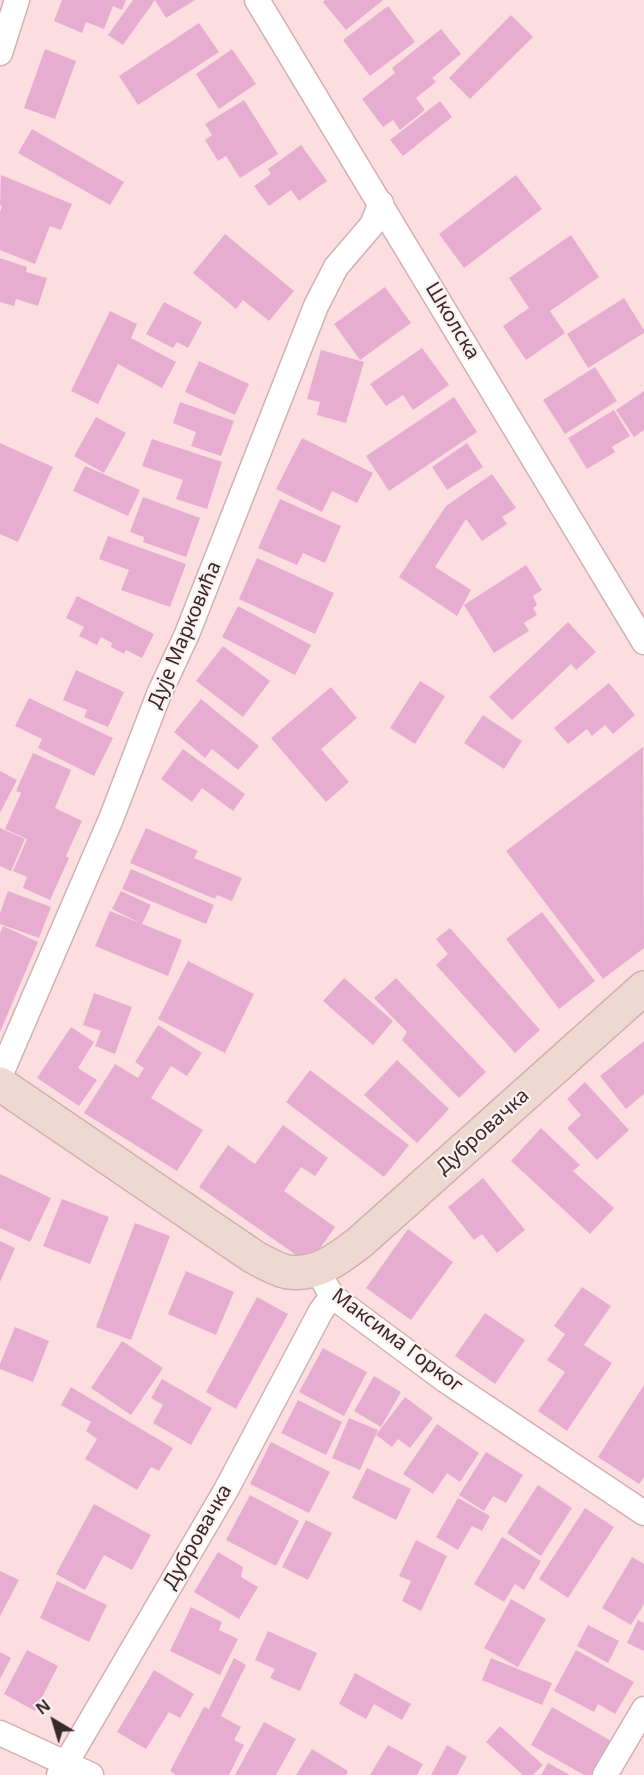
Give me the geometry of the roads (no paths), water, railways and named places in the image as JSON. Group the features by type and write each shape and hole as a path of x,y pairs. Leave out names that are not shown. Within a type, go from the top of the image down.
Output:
{"street":[{"path":"0,53 17,0"},
{"name":"Школска","path":"257,0 644,642"},
{"name":"Дује Марковића","path":"0,1076 111,819 159,694 187,634 316,306 336,267 372,225 381,203"},
{"name":"Дубровачка","path":"62,1769 226,1490 321,1311 324,1283 334,1262 359,1243 644,988"},
{"name":"Максима Горког","path":"0,1084 254,1257 288,1272 324,1283 445,1380 644,1513"},
{"path":"605,1775 644,1709"},
{"path":"0,1733 62,1769 91,1775"}]}
